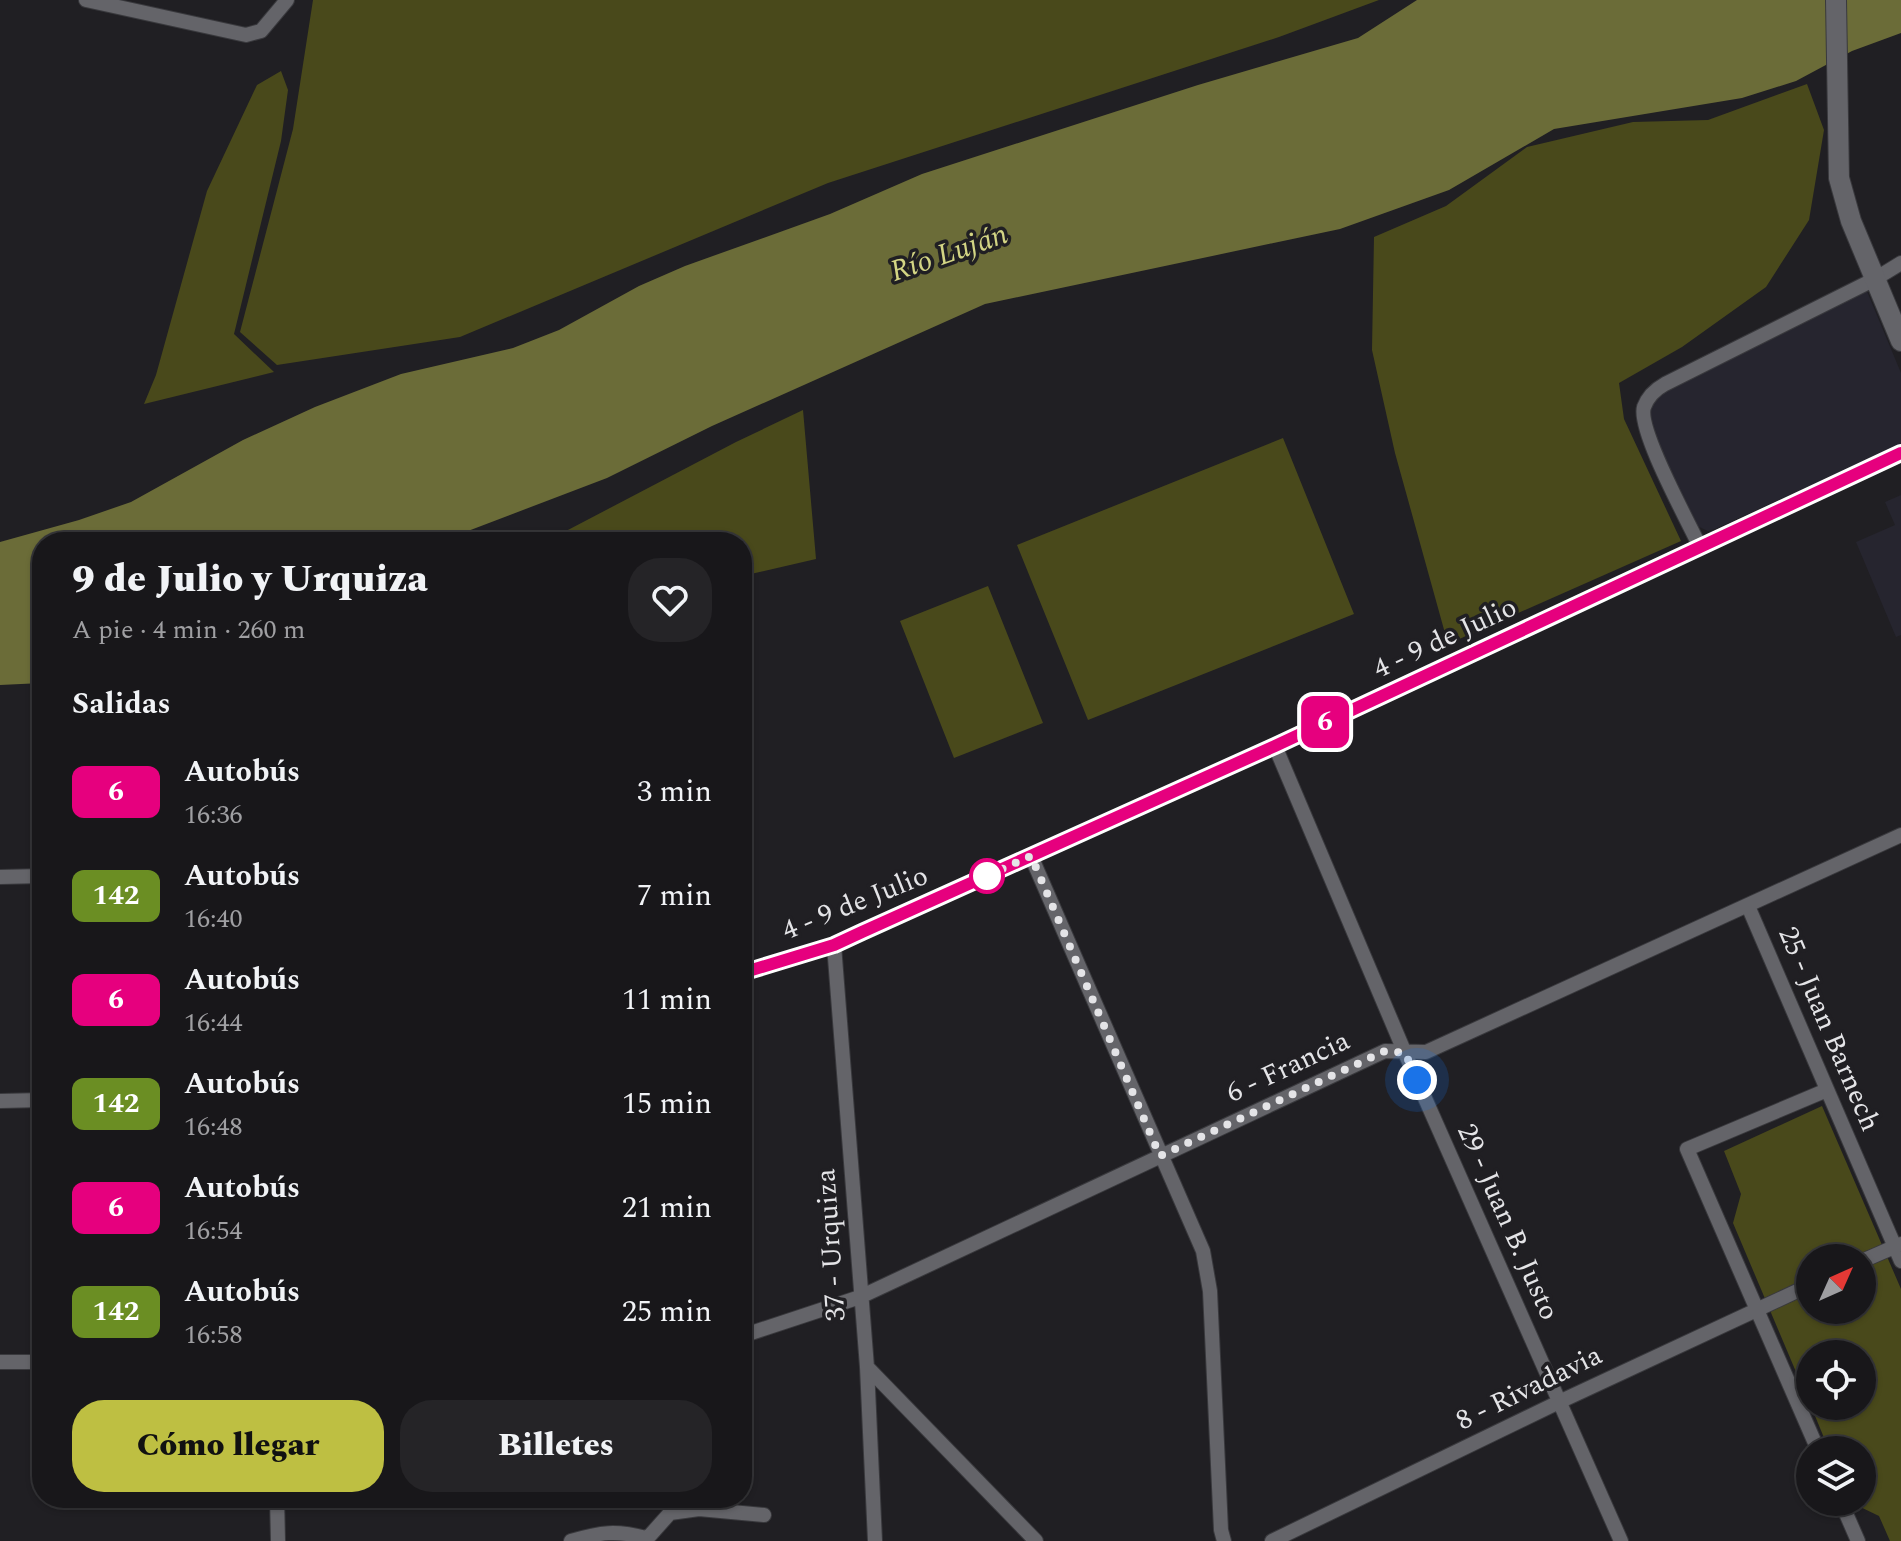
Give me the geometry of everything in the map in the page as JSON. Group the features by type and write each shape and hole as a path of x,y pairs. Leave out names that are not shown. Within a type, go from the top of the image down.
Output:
{"street":[{"path":"86,0 246,35 261,31 287,0"},
{"path":"1836,0 1839,178 1843,199 1901,341"},
{"path":"1700,547 1648,436 1643,409 1649,397 1665,384 1901,263"},
{"name":"4 - 9 de Julio","path":"752,970 834,945 1275,746 1901,453"},
{"name":"29 - Juan B. Justo","path":"1275,746 1405,1053 1621,1541"},
{"name":"6 - Francia","path":"752,1333 860,1297 1385,1051 1426,1052 1901,835"},
{"path":"1031,856 1203,1251 1210,1291 1224,1541"},
{"path":"0,877 32,876"},
{"name":"25 - Juan Barnech","path":"1748,906 1898,1245 1901,1261"},
{"name":"37 - Urquiza","path":"834,945 867,1367 875,1541"},
{"path":"1812,1436 1687,1149 1827,1090"},
{"path":"0,1101 32,1100"},
{"path":"1876,1255 1898,1245"},
{"name":"8 - Rivadavia","path":"1272,1541 1796,1291"},
{"path":"0,1362 32,1362"},
{"path":"867,1367 1036,1541"},
{"path":"277,1508 278,1541"},
{"path":"571,1541 603,1532 627,1532 646,1539 672,1508"},
{"path":"670,1513 699,1509 764,1515"},
{"path":"1847,1516 1858,1541"}],"shaded area":[{"path":"313,0 1379,0 1279,37 828,183 460,337 277,365 240,332 293,129"},
{"path":"281,71 288,90 281,141 234,334 274,372 144,404 156,375 207,191 257,85"},
{"path":"1807,84 1824,130 1809,220 1766,287 1682,347 1619,383 1624,419 1681,541 1448,644 1395,453 1372,350 1374,237 1446,206 1527,147 1633,122 1708,120"},
{"path":"1866,289 1901,373 1901,444 1715,529 1708,531 1695,525 1647,426 1652,399 1661,390"},
{"path":"803,410 816,559 752,574 752,532 564,532"},
{"path":"1283,438 1354,614 1088,720 1017,545"},
{"path":"1901,495 1901,635 1896,637 1856,542 1895,525 1885,502"},
{"path":"988,586 1043,723 954,758 900,621"},
{"path":"1822,1106 1901,1289 1901,1541 1890,1541 1876,1515 1876,1436 1823,1436 1817,1420 1876,1420 1876,1340 1796,1340 1796,1372 1733,1223 1741,1194 1724,1151"}],"water":[{"name":"Río Luján","path":"1417,0 1901,0 1901,33 1852,51 1796,81 1742,98 1554,129 1449,190 1340,229 985,304 712,426 607,478 465,532 36,532 131,502 243,440 315,407 401,374 513,348 559,330 639,286 685,266 830,214 922,174 1198,85 1358,38"},
{"path":"32,533 32,683 0,685 0,542"}],"bus line":[{"name":"6","path":"752,970 834,945 1275,746 1901,453"}],"route":[{"path":"987,876 975,881 1031,856 1160,1156 1385,1051 1405,1053 1417,1080"}]}
